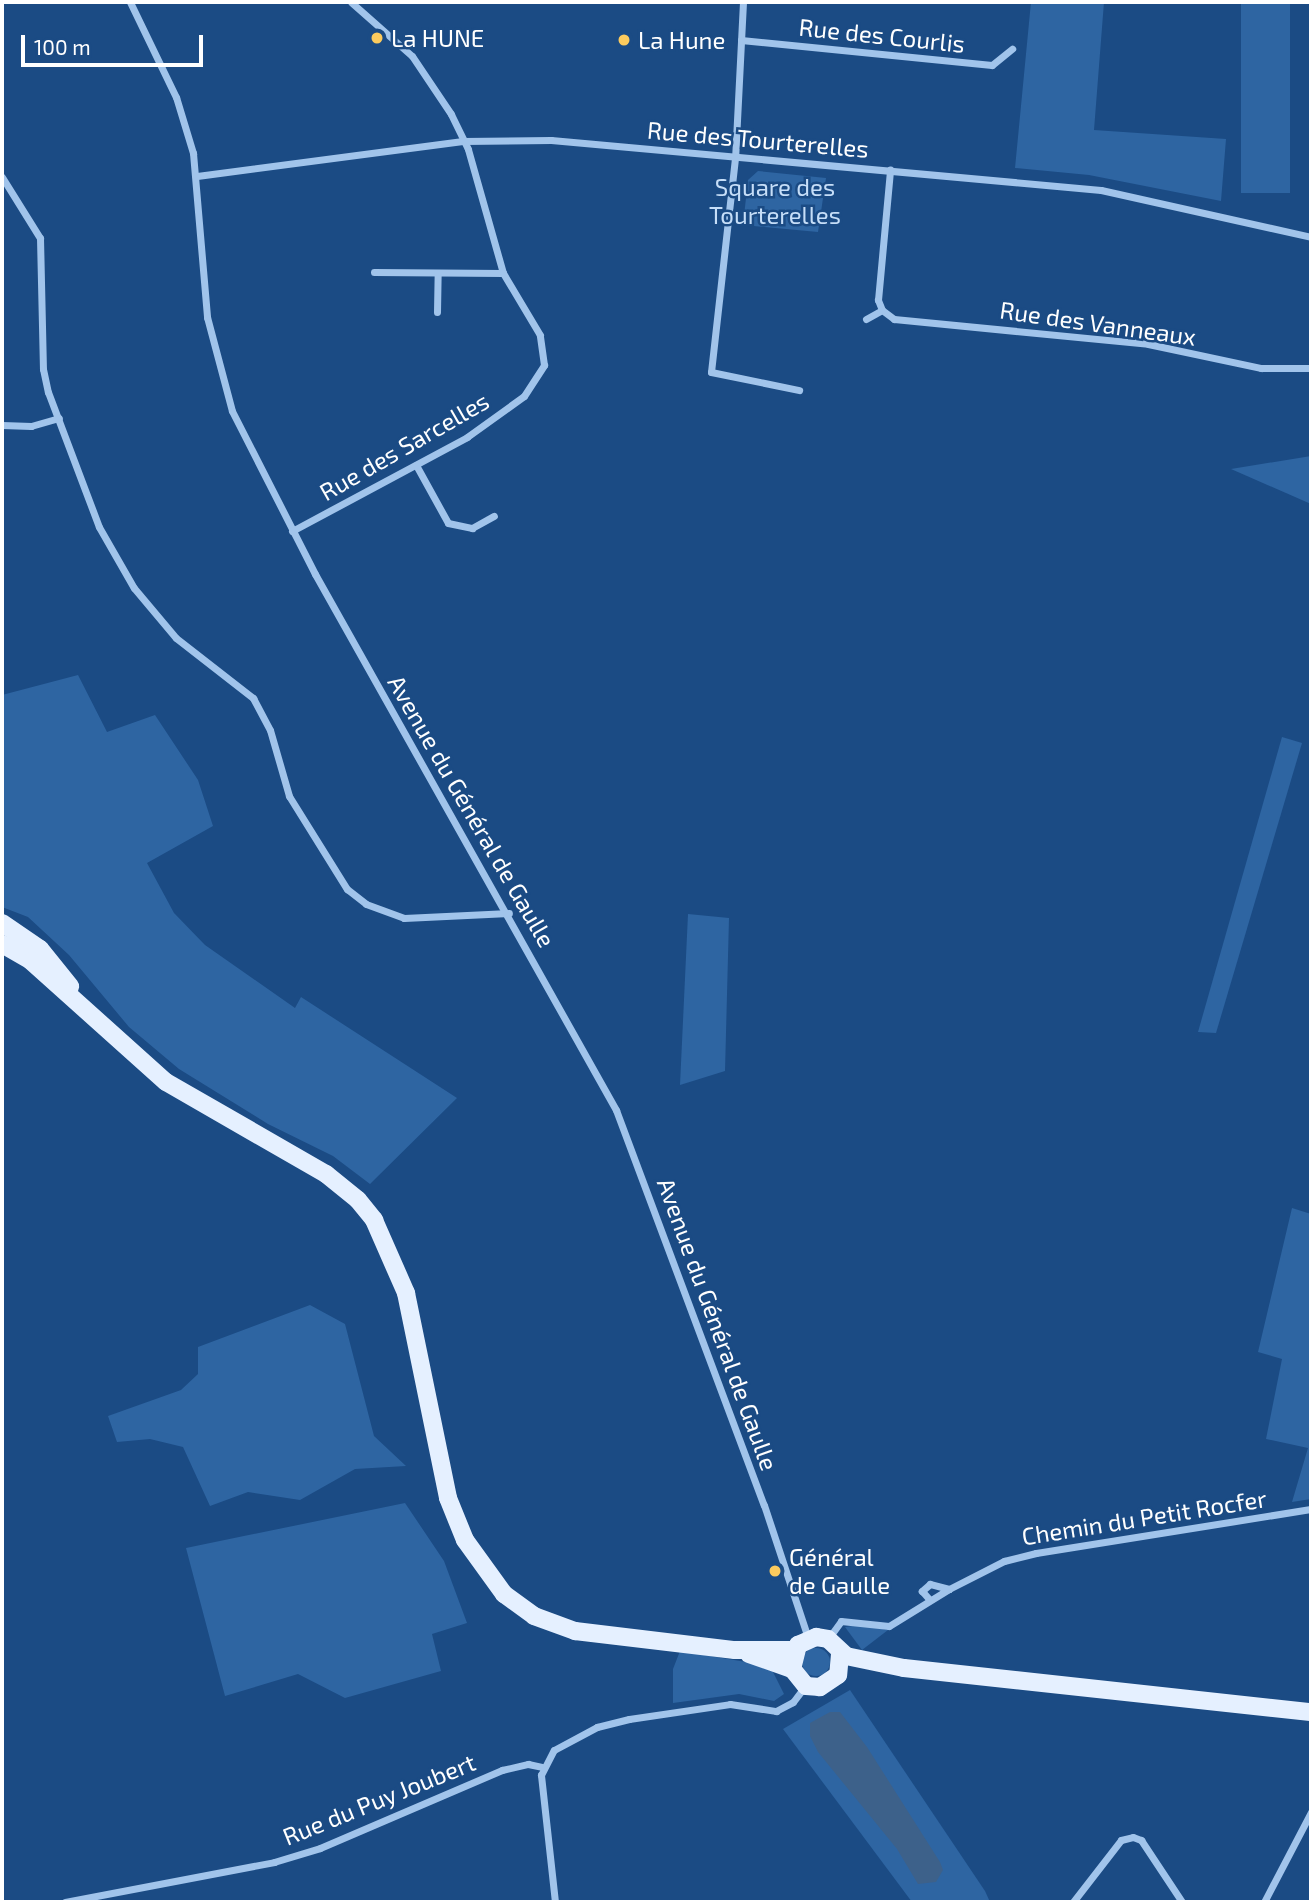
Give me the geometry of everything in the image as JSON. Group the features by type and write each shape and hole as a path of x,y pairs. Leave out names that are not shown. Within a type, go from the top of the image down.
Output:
{"main road":[{"path":"2,923 40,949 98,1022"},
{"path":"2,944 31,961 166,1082 342,1186 374,1220 406,1293 448,1498 466,1540 504,1594 534,1616 575,1631 735,1650 794,1650 808,1638 828,1639 840,1654 904,1668 1311,1712"},
{"path":"735,1650 792,1669 806,1686 820,1688 838,1675 904,1668"},
{"path":"792,1669 794,1650"},
{"path":"838,1675 840,1654"}],"street":[{"name":"Avenue du Général de Gaulle","path":"130,2 176,97 197,176 206,317 218,371 242,435 292,531 591,1060 634,1151 808,1638"},
{"path":"351,2 412,56 437,89 463,141 503,273 374,272"},
{"path":"743,2 735,158 711,372 799,390"},
{"name":"Rue des Courlis","path":"741,40 992,65 1012,49"},
{"name":"Rue des Tourterelles","path":"197,176 463,141 551,140 1145,196 1311,237"},
{"path":"866,318 882,310 877,300 890,170"},
{"path":"2,177 40,238 43,369 59,418 115,559 176,638 253,698 270,730 289,796 347,889 366,904 404,918 509,914"},
{"path":"438,273 438,312"},
{"name":"Rue des Sarcelles","path":"292,531 467,437 532,389 540,377 544,350 503,273"},
{"name":"Rue des Vanneaux","path":"882,310 894,318 1148,344 1261,368 1311,368"},
{"path":"2,425 31,426 59,418"},
{"path":"416,465 448,523 472,528 494,516"},
{"name":"Chemin du Petit Rocfer","path":"948,1589 1004,1561 1036,1553 1311,1509"},
{"path":"828,1639 841,1621 889,1626 948,1589 943,1584 930,1584 922,1591 929,1599"},
{"path":"555,1902 542,1767 554,1750 597,1727 730,1703 776,1711 793,1702 806,1686"},
{"name":"Rue du Puy Joubert","path":"65,1902 274,1862 320,1847 502,1770 528,1764 542,1767"},
{"path":"1264,1902 1277,1885 1311,1812"},
{"path":"1073,1902 1121,1840 1133,1837 1141,1840 1182,1902"}],"green space":[{"path":"1031,2 1104,2 1094,130 1226,139 1221,201 1089,175 1015,168"},
{"path":"1241,2 1290,2 1290,193 1241,193"},
{"name":"Square des Tourterelles","path":"758,171 826,178 818,232 743,225 748,180"},
{"path":"1311,456 1311,504 1231,469"},
{"path":"78,675 107,732 155,715 198,780 213,826 147,863 174,913 205,945 295,1008 301,997 457,1098 370,1184 333,1156 268,1124 179,1069 129,1027 69,955 28,917 2,907 2,695"},
{"path":"1282,737 1302,743 1216,1033 1198,1032"},
{"path":"688,914 729,918 725,1071 680,1085"},
{"path":"1292,1208 1311,1214 1311,1499 1292,1502 1308,1448 1266,1439 1282,1359 1258,1352"},
{"path":"310,1305 345,1324 374,1436 406,1466 355,1469 300,1500 248,1492 210,1506 183,1447 150,1439 117,1442 108,1416 181,1390 198,1374 198,1347"},
{"path":"405,1503 444,1561 467,1623 432,1634 441,1671 345,1698 298,1674 225,1696 186,1548"},
{"path":"859,1625 888,1630 862,1650 845,1627"},
{"path":"816,1648 826,1652 830,1662 826,1672 816,1676 806,1672 802,1662 806,1652"},
{"path":"680,1651 770,1666 784,1694 774,1701 739,1694 673,1703 673,1669"},
{"path":"850,1690 990,1902 912,1902 783,1729"}],"shaded area":[{"path":"830,1712 840,1712 867,1747 940,1862 943,1870 936,1882 918,1884 897,1849 818,1752 810,1736 810,1723"}],"place":[{"name":"La HUNE","path":"377,38"},
{"name":"La Hune","path":"624,40"},
{"name":"Général de Gaulle","path":"775,1571"}]}
